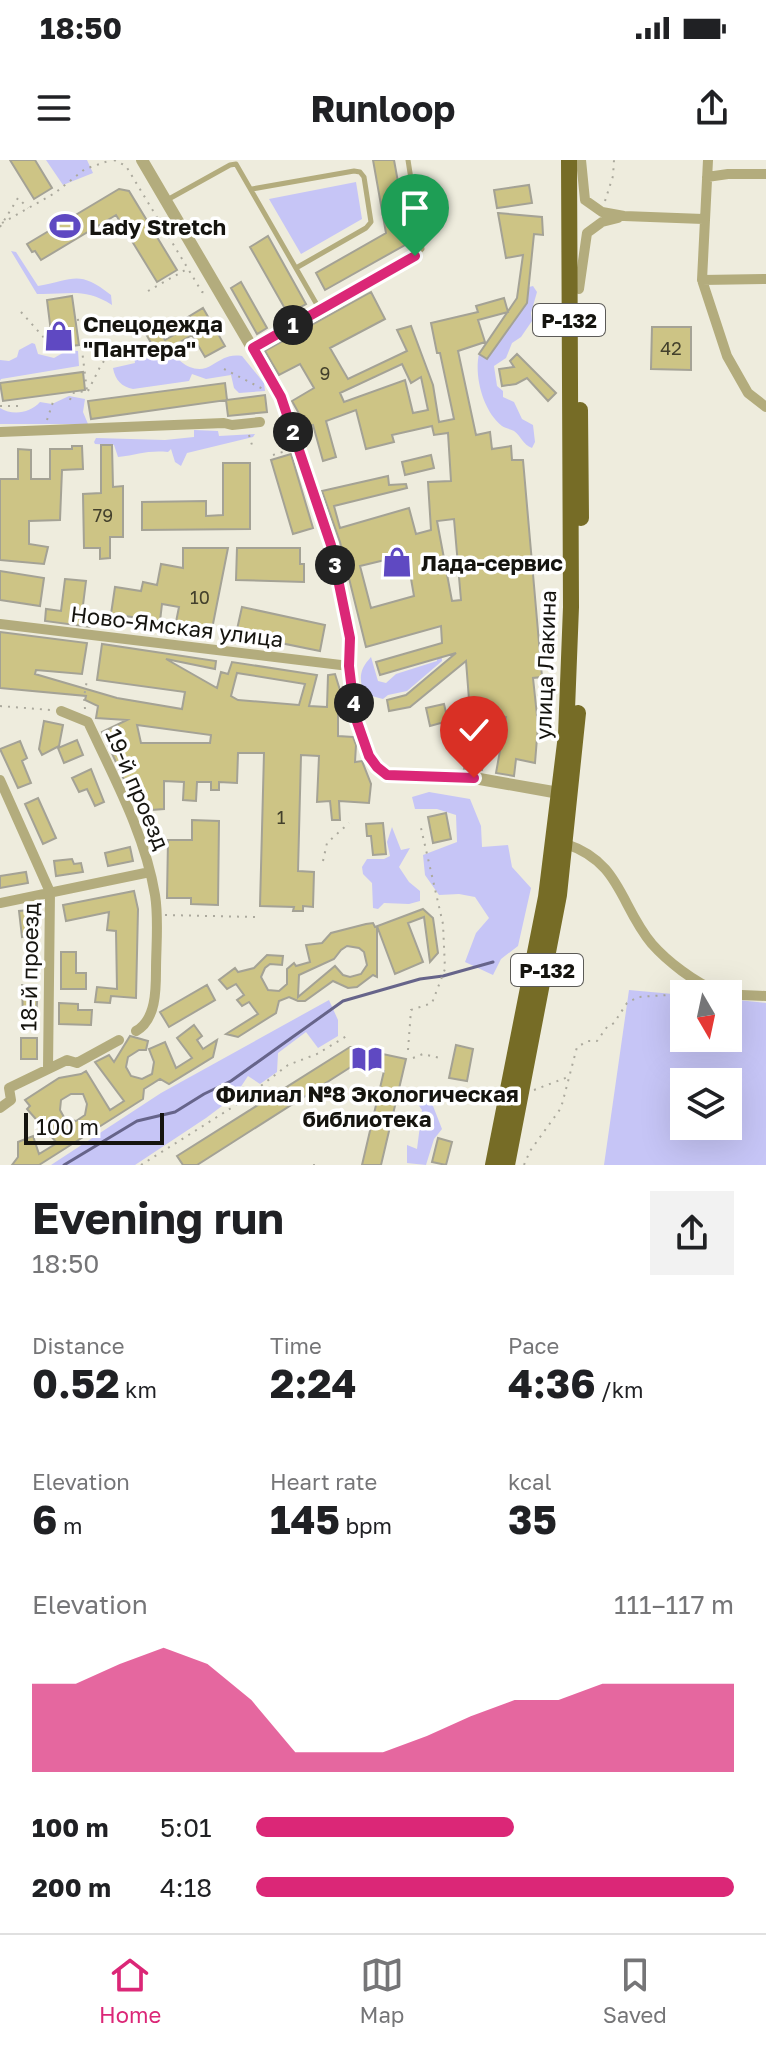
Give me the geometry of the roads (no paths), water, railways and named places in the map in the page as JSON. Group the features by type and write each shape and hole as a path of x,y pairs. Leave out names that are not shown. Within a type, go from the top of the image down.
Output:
{"highway":[{"name":"улица Лакина","path":"493,1165 546,897 566,735 571,607 569,160"},
{"name":"улица Лакина","path":"507,1165 551,950 577,737 582,608 580,160"}],"street":[{"path":"142,160 281,397 331,545 350,638 349,666 355,716 369,756 387,775 474,778 559,793"},
{"path":"580,160 585,200 602,212 624,216 703,219"},
{"path":"708,160 702,280 727,356 748,393 766,407"},
{"path":"707,177 766,174"},
{"path":"579,289 587,233 602,222 624,216"},
{"path":"702,280 766,279"},
{"path":"0,432 260,422"},
{"name":"Ново-Ямская улица","path":"0,624 349,666"},
{"name":"19-й проезд","path":"61,711 88,722 134,822 150,872 156,899 156,997 144,1026 136,1031"},
{"name":"18-й проезд","path":"0,780 50,892 48,1069"},
{"path":"566,844 581,849 605,866 652,943 688,974 718,992 766,996"},
{"path":"0,903 150,872"},
{"path":"0,1108 11,1100 4,1088 67,1060 77,1063 119,1040"}],"lane":[{"path":"253,348 415,256 422,249 408,160"},
{"path":"167,200 230,165 239,167 320,310"},
{"path":"252,189 354,171 364,177 371,222 366,228 296,268"}],"waterway":[{"path":"64,1165 137,1121 175,1112 231,1081 343,1001 493,962"}],"place":[{"name":"Lady Stretch","path":"65,226"},
{"name":"Спецодежда \"Пантера\"","path":"59,336"},
{"name":"Лада-сервис","path":"397,562"},
{"name":"Филиал №8 Экологическая библиотека","path":"367,1059"}]}
